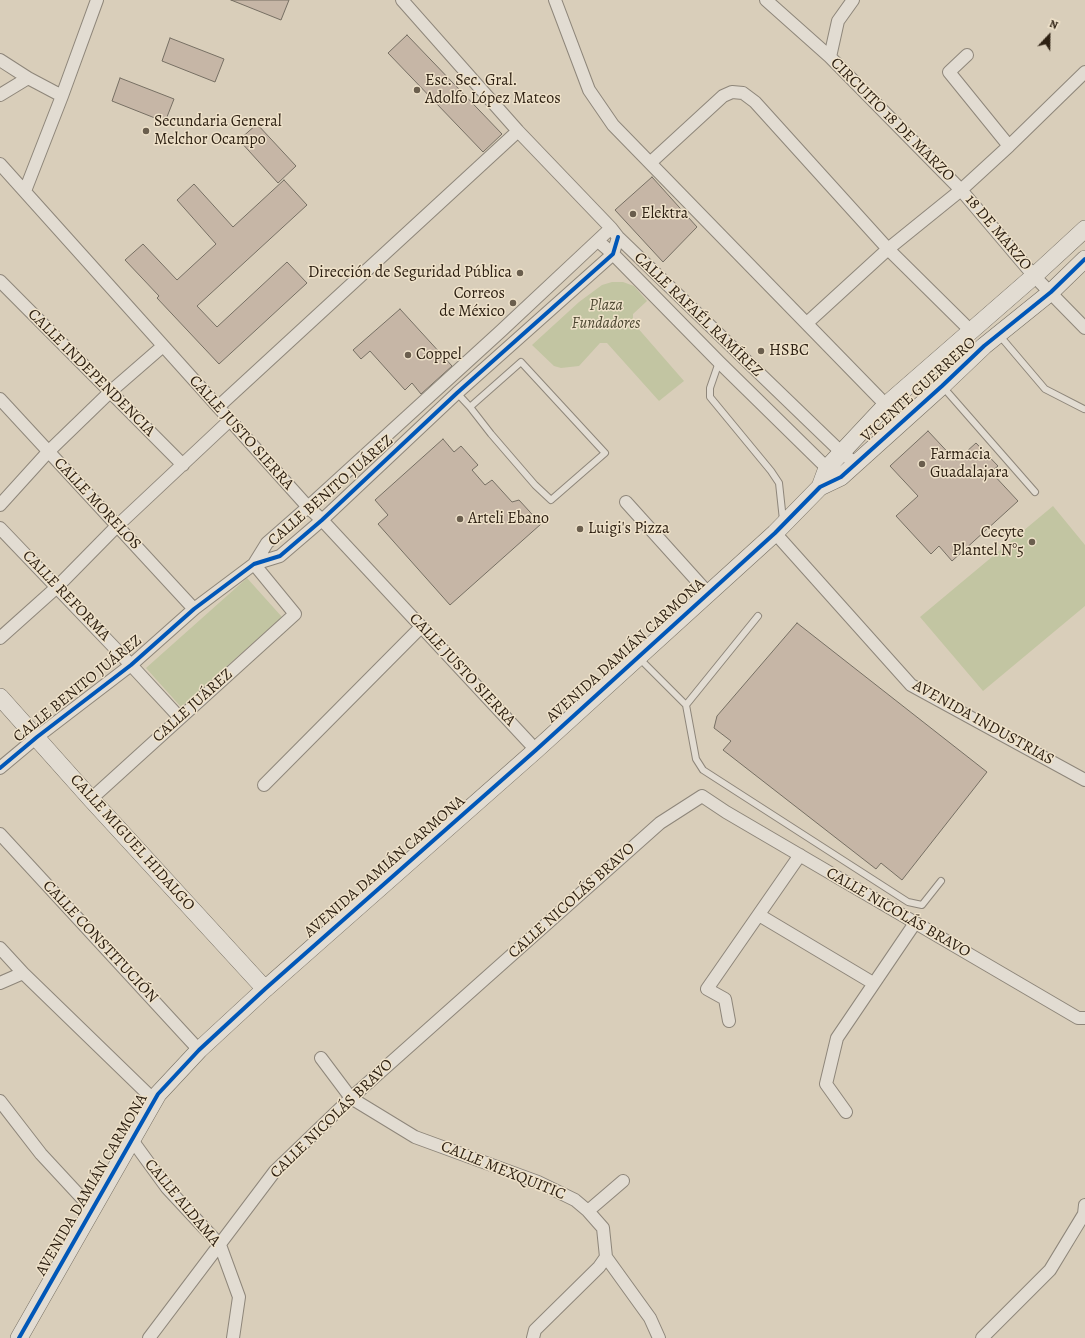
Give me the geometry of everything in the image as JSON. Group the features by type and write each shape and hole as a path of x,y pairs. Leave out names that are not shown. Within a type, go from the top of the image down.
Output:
{"street":[{"path":"25,191 62,96 96,0"},
{"name":"CALLE RAFAÉL RAMÍREZ","path":"402,0 518,131 614,233 840,452 855,463"},
{"path":"555,0 589,90 613,125 886,405"},
{"name":"CIRCUITO 18 DE MARZO","path":"766,0 830,57 961,190 1009,146 1085,72"},
{"path":"830,57 838,21 853,0"},
{"path":"967,55 949,72 1009,146"},
{"path":"0,60 28,78 62,96"},
{"path":"0,95 28,78"},
{"path":"650,162 723,96 732,92 743,93 755,102 888,249 971,331"},
{"path":"218,407 518,131"},
{"name":"CALLE JUSTO SIERRA","path":"0,164 308,507 322,520 536,750"},
{"path":"807,323 888,249 961,190"},
{"name":"18 DE MARZO","path":"961,190 1034,276 1085,328"},
{"name":"VICENTE GUERRERO","path":"834,472 840,452 886,405 1034,276 1085,229"},
{"path":"613,254 614,233"},
{"name":"CALLE BENITO JUÁREZ","path":"254,564 267,543 598,241 614,233"},
{"name":"CALLE RAFAÉL RAMÍREZ","path":"598,241 613,254 719,362 834,472"},
{"name":"CALLE BENITO JUÁREZ","path":"0,768 132,665 194,609 254,564 280,556 322,520 457,394 613,254"},
{"name":"VICENTE GUERRERO","path":"834,472 855,463 942,386 984,346 1051,292 1085,259"},
{"name":"CALLE INDEPENDENCIA","path":"0,281 183,464"},
{"path":"501,331 512,344"},
{"path":"0,505 48,452 110,392 163,346"},
{"name":"CALLE MORELOS","path":"0,399 194,609"},
{"path":"0,638 57,587 118,526 230,420"},
{"name":"AVENIDA DAMIÁN CARMONA","path":"19,1338 154,1100 199,1050 265,988 536,750 779,529 834,472"},
{"path":"626,502 708,593"},
{"name":"CALLE REFORMA","path":"0,528 132,665 180,718"},
{"name":"AVENIDA INDUSTRIAS","path":"779,529 911,686 1085,780"},
{"name":"CALLE JUÁREZ","path":"91,799 296,614 254,564"},
{"path":"264,785 421,627"},
{"name":"CALLE MIGUEL HIDALGO","path":"0,697 91,799 265,988"},
{"name":"CALLE NICOLÁS BRAVO","path":"149,1338 275,1171 351,1098 660,823 702,796 726,812 1078,1018 1085,1018"},
{"name":"CALLE CONSTITUCIÓN","path":"0,834 199,1050"},
{"path":"729,1020 725,999 707,989 800,855"},
{"path":"759,915 873,983"},
{"path":"846,1112 826,1084 837,1038 915,922"},
{"path":"0,948 22,972 154,1100"},
{"path":"0,983 22,972"},
{"name":"CALLE MEXQUITIC","path":"321,1058 351,1098 415,1137 538,1182 575,1200 588,1211 603,1228 606,1257 650,1318 659,1338"},
{"path":"0,1104 41,1154 92,1209"},
{"name":"CALLE ALDAMA","path":"132,1140 167,1188 220,1245 239,1297 233,1338"},
{"path":"588,1211 623,1182"},
{"path":"982,1338 1050,1270 1084,1214 1085,1206"},
{"path":"533,1338 535,1330 599,1266 606,1257"}],"lane":[{"path":"999,334 1045,389 1084,409"},
{"path":"457,394 470,407 535,485 552,500 605,452 521,362 470,407"},
{"path":"719,362 710,388 710,397 771,471 779,483 779,529"},
{"path":"942,386 1035,492"},
{"path":"686,705 758,616"},
{"path":"638,657 686,705 696,759 703,770 908,902 922,905 941,881"}],"green space":[{"name":"Plaza Fundadores","path":"612,282 623,282 634,286 647,301 633,314 633,321 684,381 659,401 607,343 600,343 579,366 561,368 554,366 532,345 579,302 602,285"},
{"path":"1053,506 1085,545 1085,606 983,691 920,617"},
{"path":"247,578 282,617 181,707 146,668"}],"building":[{"path":"231,0 289,0 281,20"},
{"path":"407,35 502,134 483,152 388,53"},
{"path":"170,38 224,59 215,82 162,61"},
{"path":"120,78 174,99 165,122 112,101"},
{"path":"257,124 296,166 278,183 239,140"},
{"path":"652,177 697,227 663,262 615,210"},
{"path":"284,180 307,205 197,306 217,327 287,262 307,283 219,364 157,298 159,296 125,260 143,244 177,280 216,244 177,200 194,184 233,227"},
{"name":"Coppel","path":"400,309 452,366 421,394 412,383 405,390 370,351 361,359 353,350"},
{"path":"928,431 956,461 976,443 998,466 991,472 1018,501 952,561 939,546 931,554 896,516 918,496 890,466"},
{"name":"Arteli Ebano","path":"443,439 454,452 461,446 478,465 472,470 485,485 492,480 512,502 519,500 541,524 450,605 378,524 388,515 375,500"},
{"path":"797,623 987,772 902,880 881,863 876,869 723,750 731,741 714,728 717,716"}],"cycle path":[{"path":"0,768 37,737 131,665 194,609 254,564 280,556 322,520 457,393 613,254 618,237"},
{"path":"19,1338 158,1094 199,1050 265,989 536,750 775,533 820,487 841,477 984,346 1051,292 1085,259"}],"place":[{"name":"Esc. Sec. Gral. Adolfo López Mateos","path":"417,90"},
{"name":"Secundaria General Melchor Ocampo","path":"146,131"},
{"name":"Elektra","path":"633,214"},
{"name":"Dirección de Seguridad Pública","path":"520,273"},
{"name":"Correos de México","path":"513,303"},
{"name":"HSBC","path":"761,351"},
{"name":"Coppel","path":"408,355"},
{"name":"Farmacia Guadalajara","path":"922,464"},
{"name":"Arteli Ebano","path":"460,519"},
{"name":"Luigi's Pizza","path":"580,529"},
{"name":"Cecyte Plantel N°5","path":"1032,542"}]}
